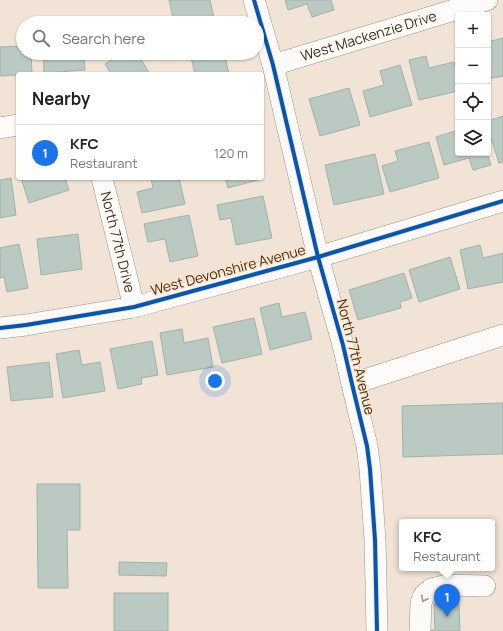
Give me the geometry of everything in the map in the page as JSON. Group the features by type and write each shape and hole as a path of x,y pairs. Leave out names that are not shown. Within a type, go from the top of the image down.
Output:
{"street":[{"name":"North 77th Avenue","path":"254,0 259,16"},
{"name":"West Mackenzie Drive","path":"273,65 487,0"},
{"name":"North 77th Avenue","path":"264,34 273,65 318,257 343,345 367,446 375,540 377,631"},
{"path":"0,128 16,124"},
{"name":"North 77th Drive","path":"102,180 134,307"},
{"name":"West Devonshire Avenue","path":"0,328 134,307 318,257 503,201"},
{"path":"352,384 503,336"},
{"path":"420,631 421,603 424,595 431,589 448,586 485,586"}],"building":[{"path":"169,0 210,0 213,16 172,16"},
{"path":"285,0 331,0 334,10 312,17 307,4 288,10"},
{"path":"503,38 503,76 491,78 491,48 491,41"},
{"path":"16,46 16,60 31,60 32,72 16,72 16,75 0,76 0,47"},
{"path":"426,56 429,68 454,62 455,92 419,100 409,60"},
{"path":"43,60 84,60 85,70 44,72"},
{"path":"112,60 141,60 149,72 110,72 105,64"},
{"path":"192,60 226,60 229,72 195,72"},
{"path":"400,65 412,105 370,117 363,91 384,85 380,71"},
{"path":"349,88 360,125 320,136 309,99"},
{"path":"503,116 503,162 499,163 491,138 491,120"},
{"path":"455,131 455,156 488,156 491,165 473,170 469,158 444,165 436,137"},
{"path":"429,142 439,178 390,192 382,166 398,161 395,151"},
{"path":"375,154 384,194 334,205 325,165"},
{"path":"11,178 16,215 0,218 0,180"},
{"path":"22,180 66,180 69,190 29,203"},
{"path":"151,180 179,180 185,204 142,213 137,192 153,188"},
{"path":"226,180 258,180 228,188"},
{"path":"263,196 272,238 236,245 231,218 220,220 217,205"},
{"path":"189,215 198,256 170,262 165,239 148,242 144,224"},
{"path":"78,234 82,269 41,275 37,239"},
{"path":"19,244 28,288 7,292 4,277 0,278 0,248"},
{"path":"480,245 483,258 503,253 503,282 468,289 460,250"},
{"path":"450,257 460,289 419,302 409,270"},
{"path":"404,273 412,298 400,302 401,308 358,320 349,290"},
{"path":"279,303 282,317 305,312 312,339 270,350 260,308"},
{"path":"254,318 262,354 222,363 213,327"},
{"path":"182,329 184,343 208,338 213,367 167,375 160,333"},
{"path":"152,341 158,375 141,378 142,384 118,389 110,349"},
{"path":"79,350 82,365 100,362 105,391 63,398 56,354"},
{"path":"49,362 53,397 11,401 7,367"},
{"path":"503,403 503,454 403,457 402,406"},
{"path":"37,484 80,484 80,530 67,530 68,588 38,588"},
{"path":"119,562 167,563 166,576 119,575"},
{"path":"114,593 168,593 168,631 114,631"},
{"path":"434,604 459,604 460,631 430,631 435,630"}],"cycle path":[{"path":"254,0 259,16"},
{"path":"264,34 273,65 318,257 343,345 367,446 375,540 377,631"},
{"path":"0,328 134,307 318,257 503,201"}],"place":[{"name":"KFC","path":"447,617"}]}
